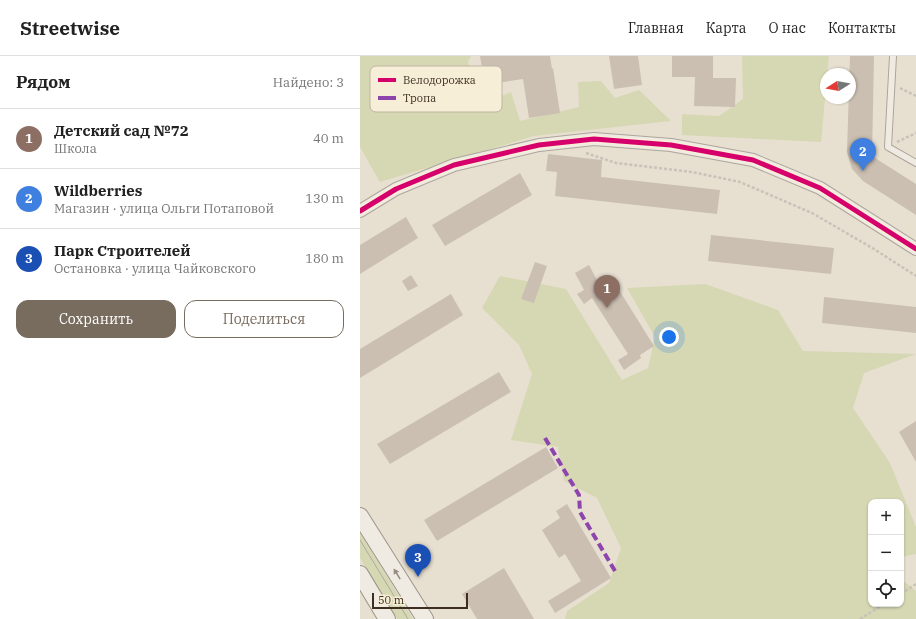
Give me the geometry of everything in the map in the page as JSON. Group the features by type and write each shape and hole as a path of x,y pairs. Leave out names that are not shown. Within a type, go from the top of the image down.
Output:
{"main road":[{"path":"360,516 424,619"},
{"path":"360,574 387,619"}],"street":[{"path":"360,211 396,189 454,165 539,145 594,139 671,145 752,160 820,188 916,249"}],"lane":[{"path":"893,56 888,147 916,163"}],"path":[{"path":"891,83 916,96"},
{"path":"888,147 916,133"},
{"path":"585,153 616,163 692,172 740,182 812,213 874,249 916,276"},
{"path":"904,592 916,584"},
{"path":"860,619 879,607"}],"green space":[{"path":"360,56 471,56 468,62 469,66 370,66 370,112 502,112 502,96 511,92 520,121 579,107 578,82 601,81 615,98 639,90 671,121 534,136 380,182 360,147"},
{"path":"742,56 829,56 828,68 820,68 820,104 825,104 821,142 682,135 682,114 719,116 743,99"},
{"path":"500,276 566,289 622,380 648,368 655,337 627,288 705,284 725,291 778,310 803,351 916,354 864,373 853,408 890,463 916,527 916,554 904,556 904,499 868,499 868,607 904,607 904,581 916,591 916,619 565,619 567,611 609,583 621,548 597,498 564,481 558,447 511,440 532,374 519,345 482,308"},
{"path":"360,532 413,619 397,619 360,558"}],"building":[{"path":"480,56 550,56 560,113 529,118 523,79 502,82 502,66 482,66"},
{"path":"609,56 638,56 642,85 614,89"},
{"path":"672,56 713,56 713,78 736,78 735,107 694,106 695,77 672,77"},
{"path":"850,56 874,56 872,156 916,184 916,215 863,181 852,169 847,152 848,104 856,104 856,68 850,68"},
{"path":"548,154 602,160 601,177 720,190 717,214 555,196 557,172 546,171"},
{"path":"520,173 532,195 445,246 432,225"},
{"path":"406,217 418,238 360,274 360,245"},
{"path":"711,235 834,248 831,274 708,261"},
{"path":"535,262 547,266 534,303 521,299"},
{"path":"589,265 599,284 611,277 654,346 640,355 641,358 624,370 618,360 628,354 592,298 584,304 577,294 584,290 575,273"},
{"path":"411,275 418,286 408,291 402,281"},
{"path":"451,294 463,315 360,378 360,349"},
{"path":"824,297 916,307 916,333 822,323"},
{"path":"499,372 511,392 390,464 377,444"},
{"path":"916,421 916,462 899,432"},
{"path":"546,447 558,468 437,541 424,520"},
{"path":"567,504 611,578 555,613 548,601 581,581 565,554 559,558 542,530 560,518 556,511"},
{"path":"504,568 534,619 477,619 462,594"}],"tram line":[{"path":"360,540 408,619"}],"marked path":[{"path":"545,438 579,495 580,512 615,571"}],"cycle path":[{"path":"360,211 396,189 454,165 539,145 594,139 671,145 753,160 820,188 916,249"}],"place":[{"name":"Wildberries","path":"863,171"},
{"name":"Детский сад №72","path":"607,308"},
{"name":"Парк Строителей","path":"418,577"}]}
